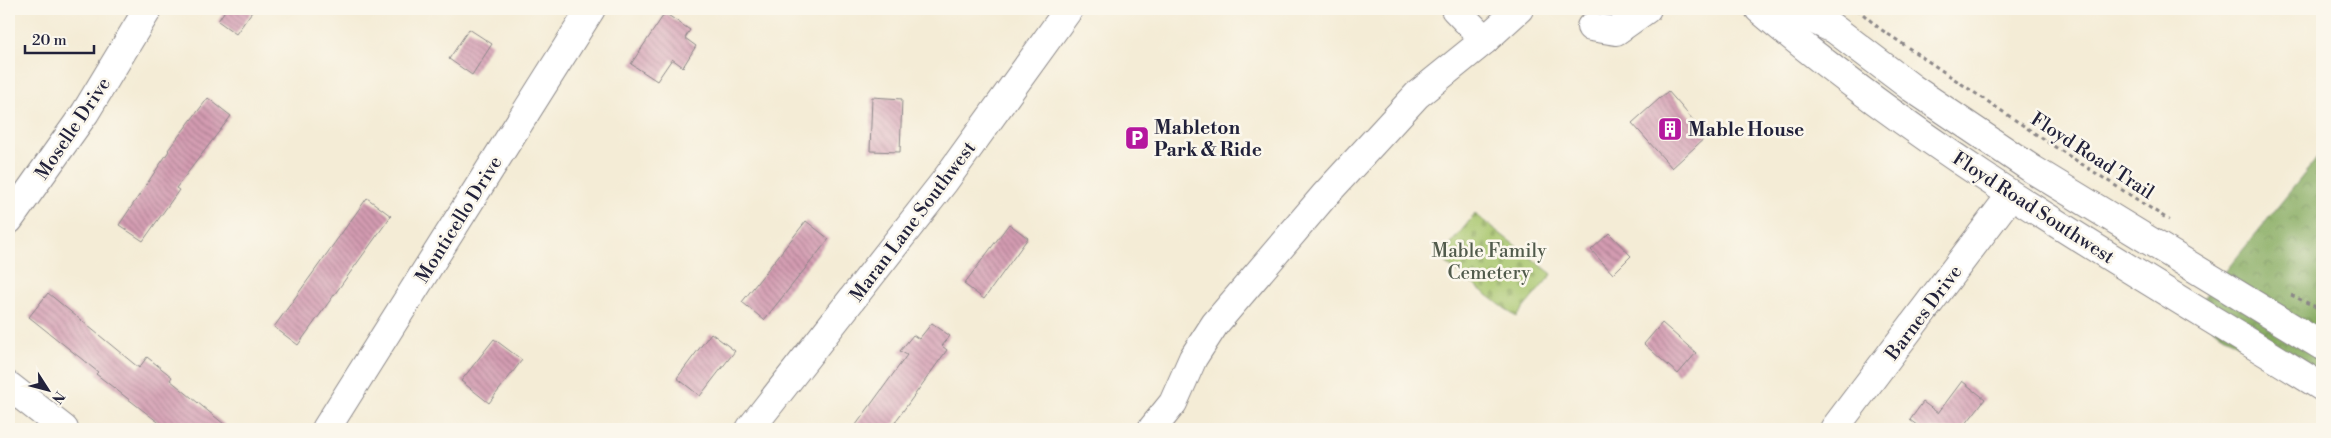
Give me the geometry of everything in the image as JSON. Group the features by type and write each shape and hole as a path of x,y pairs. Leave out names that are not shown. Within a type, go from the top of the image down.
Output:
{"street":[{"name":"Moselle Drive","path":"9,220 85,113 148,9"},
{"name":"Monticello Drive","path":"326,429 591,9"},
{"name":"Maran Lane Southwest","path":"750,429 944,182 1069,9"},
{"path":"1455,9 1485,40"},
{"path":"1161,424 1173,403 1193,358 1215,324 1324,196 1417,95 1485,40 1519,9"},
{"path":"1600,18 1616,30 1647,9"},
{"name":"Floyd Road Southwest","path":"1759,9 1848,82 2011,195 2322,387"},
{"path":"1791,9 1837,31"},
{"name":"Floyd Road Southwest","path":"1808,9 1912,88 2032,169 2322,346"},
{"name":"Barnes Drive","path":"1834,429 2011,195"},
{"path":"9,386 64,429"}],"path":[{"name":"Floyd Road Trail","path":"1856,9 1879,28 2052,145 2169,221"},
{"path":"2287,293 2322,310"}],"green space":[{"path":"2322,152 2322,399 2191,314"},
{"name":"Mable Family Cemetery","path":"1475,214 1552,274 1516,317 1439,258"}],"building":[{"path":"226,9 254,9 236,34 218,21"},
{"path":"665,13 690,30 685,38 696,46 683,67 672,59 657,81 631,64"},
{"path":"469,29 492,44 472,75 449,59"},
{"name":"Mable House","path":"1668,91 1707,136 1672,168 1632,123"},
{"path":"872,97 902,99 900,152 870,151"},
{"path":"208,98 231,116 176,188 179,190 143,241 119,225 168,150"},
{"path":"367,198 391,216 298,345 274,327"},
{"path":"806,221 829,239 764,320 742,302"},
{"path":"1009,224 1028,238 984,299 964,284"},
{"path":"1609,233 1631,256 1613,274 1591,250"},
{"path":"48,293 139,368 147,357 172,377 170,380 230,429 167,429 96,374 98,372 29,317"},
{"path":"932,323 950,336 942,346 947,350 890,429 853,429 907,355 900,351 913,335 919,339"},
{"path":"1662,323 1696,353 1678,374 1644,344"},
{"path":"711,333 735,351 700,396 677,378"},
{"path":"494,339 522,360 489,403 461,381"},
{"path":"1962,381 1985,399 1962,429 1922,429 1910,420 1923,402 1938,413"}],"place":[{"name":"Mable House","path":"1670,129"},
{"name":"Mableton Park & Ride","path":"1137,138"}]}
